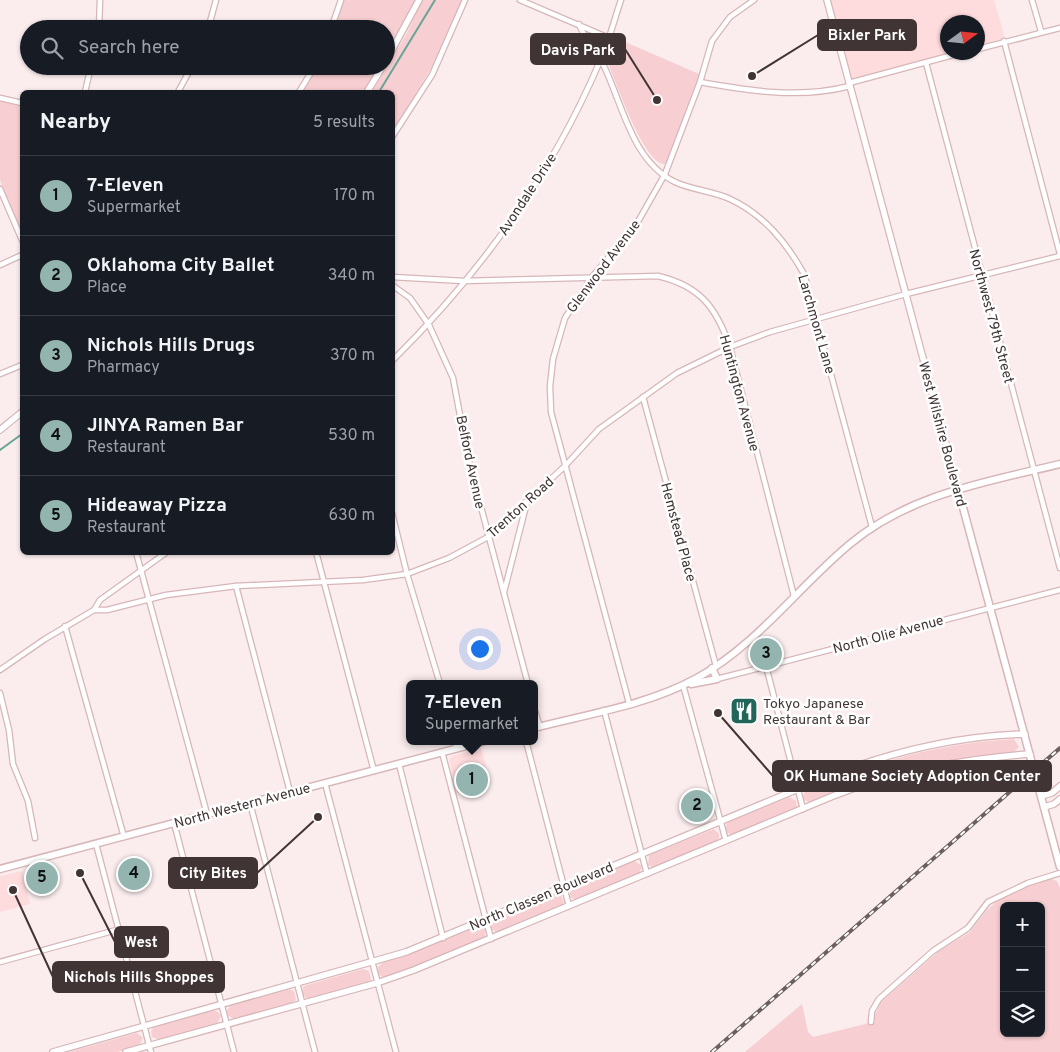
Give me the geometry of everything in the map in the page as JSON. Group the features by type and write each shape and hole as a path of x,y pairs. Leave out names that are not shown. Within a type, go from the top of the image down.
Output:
{"main road":[{"path":"684,685 714,667 742,646 840,552 872,527 919,502 958,489 1060,464"},
{"name":"West Wilshire Boulevard","path":"958,489 1060,867"},
{"path":"538,727 629,703 684,685 717,679 714,667"},
{"name":"North Western Avenue","path":"0,869 470,745"}],"street":[{"path":"99,20 100,0"},
{"path":"210,20 216,0"},
{"path":"335,20 341,0"},
{"path":"395,45 419,0"},
{"path":"395,132 432,75 465,0"},
{"path":"520,0 609,38"},
{"name":"Avondale Drive","path":"395,359 429,325 516,216 567,131 601,60 621,0"},
{"name":"Glenwood Avenue","path":"629,703 551,412 550,386 553,359 565,318 592,277 636,225 665,174 700,82 712,40 730,17 754,0"},
{"name":"West Wilshire Boulevard","path":"827,0 958,489"},
{"path":"1032,0 1041,31"},
{"name":"Larchmont Lane","path":"579,24 601,60 625,120 646,157 675,182 729,199 762,218 789,248 800,267 817,319 872,527"},
{"path":"985,47 1041,31 1060,28"},
{"path":"1004,41 1060,255"},
{"path":"700,82 754,92 807,92 849,84 940,59"},
{"name":"Northwest 79th Street","path":"926,63 1060,568"},
{"path":"85,90 89,75"},
{"path":"179,90 187,75"},
{"path":"301,90 310,75"},
{"path":"368,90 377,75"},
{"path":"0,98 20,103"},
{"path":"0,189 20,235"},
{"name":"Trenton Road","path":"94,610 107,610 149,599 236,586 363,580 407,574 449,558 488,537 565,466 599,429 677,373 730,347 817,319 906,294 1060,255"},
{"path":"0,265 20,257"},
{"name":"Huntington Avenue","path":"395,277 464,282 658,276 677,280 698,292 714,311 730,347 794,596"},
{"name":"Belford Avenue","path":"395,287 410,298 429,325 453,378 468,458 527,680"},
{"path":"0,374 20,365"},
{"name":"Hemstead Place","path":"643,397 714,667"},
{"path":"0,430 20,414"},
{"path":"503,593 527,501"},
{"path":"395,525 407,574 439,680"},
{"path":"137,555 207,814"},
{"path":"0,670 65,626 94,610 100,600 163,555"},
{"path":"317,555 374,771"},
{"path":"236,586 290,792"},
{"name":"North Olie Avenue","path":"717,679 1060,590"},
{"path":"65,626 124,837"},
{"path":"766,666 803,809"},
{"path":"684,685 726,841"},
{"path":"0,693 0,703 9,730 14,764 30,807 35,838"},
{"path":"604,710 646,874"},
{"name":"North Classen Boulevard","path":"53,1052 372,964 443,938 857,766 912,749 959,740 1025,734"},
{"path":"456,745 457,749"},
{"path":"527,745 569,906"},
{"path":"442,752 491,939"},
{"name":"North Classen Boulevard","path":"126,1052 150,1049 227,1024 377,983 491,939 868,783 924,767 971,759 1030,754"},
{"path":"399,764 443,938"},
{"path":"325,783 396,1052"},
{"path":"1041,796 1052,793 1060,786"},
{"path":"1044,807 1054,804 1060,799"},
{"path":"250,803 315,1052"},
{"path":"174,823 234,1052"},
{"path":"96,844 120,929 150,1049"},
{"path":"871,1022 872,1010 879,999 933,951 968,928 988,902 1028,883 1060,873"},
{"path":"0,962 120,929"}],"shaded area":[{"path":"344,0 415,0 395,38 395,20 337,20"},
{"path":"422,0 462,0 437,58 395,129 395,90 373,90 382,75 395,75 395,53 407,33"},
{"path":"830,0 994,0 1005,38 985,44 985,15 940,15 940,56 853,79 850,77"},
{"path":"623,41 699,74 668,163 660,163 641,140 607,61 607,54 612,42"},
{"path":"313,75 374,75 364,90 304,90"},
{"path":"0,100 20,106 20,230 0,180"},
{"path":"1014,739 1019,747 1014,752 936,763 860,784 811,803 802,799 805,791 882,763 959,745"},
{"path":"481,748 491,784 456,794 449,759 453,756"},
{"path":"789,797 796,801 797,807 794,809 733,835 725,832 727,822"},
{"path":"714,829 719,834 719,838 715,843 655,868 648,865 649,855"},
{"path":"634,861 642,866 639,875 576,900 570,897 569,889 572,886"},
{"path":"22,871 30,904 0,912 0,876"},
{"path":"1051,879 1057,881 1060,888 1060,1052 745,1052 802,1004 808,1032 813,1037 869,1023 881,1002 939,951 970,932 986,911 999,899 1022,887"},
{"path":"554,894 560,894 564,902 561,907 497,933 491,928 494,919"},
{"path":"476,927 485,929 485,938 421,965 384,978 378,974 378,967 382,963"},
{"path":"363,969 369,971 371,980 367,983 310,998 306,998 302,993 303,987 307,985"},
{"path":"288,989 294,991 296,1000 292,1003 234,1019 227,1015 227,1010 231,1005"},
{"path":"213,1010 221,1016 217,1024 159,1040 152,1037 151,1031 154,1027"},
{"path":"137,1033 143,1038 139,1046 117,1052 69,1052"}],"waterway":[{"path":"395,66 435,0"},
{"path":"380,90 389,75"},
{"path":"0,450 20,435"}],"railway":[{"path":"712,1052 1060,748"}],"place":[{"name":"Bixler Park","path":"752,76"},
{"name":"Davis Park","path":"657,100"},
{"name":"Nichols Hills Drugs","path":"766,654"},
{"name":"Tokyo Japanese Restaurant & Bar","path":"744,711"},
{"name":"OK Humane Society Adoption Center","path":"718,713"},
{"name":"7-Eleven","path":"472,780"},
{"name":"Oklahoma City Ballet","path":"697,806"},
{"name":"City Bites","path":"318,817"},
{"name":"West","path":"80,873"},
{"name":"JINYA Ramen Bar","path":"134,874"},
{"name":"Hideaway Pizza","path":"42,878"},
{"name":"Nichols Hills Shoppes","path":"13,890"}]}
